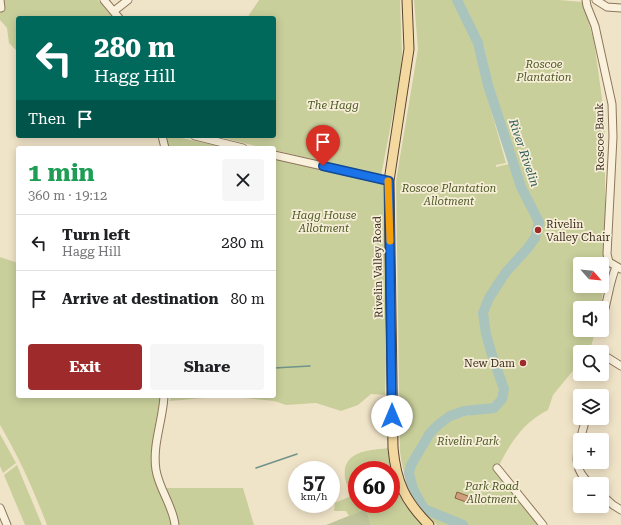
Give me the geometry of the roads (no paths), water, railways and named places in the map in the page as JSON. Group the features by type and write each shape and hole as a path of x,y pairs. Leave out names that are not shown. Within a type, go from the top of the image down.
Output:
{"main road":[{"name":"Rivelin Valley Road","path":"406,0 409,49 389,181 393,448 394,464 401,489 417,514 429,525"}],"street":[{"path":"0,0 1,8"},
{"path":"104,0 118,16"},
{"path":"114,11 128,0"},
{"name":"Roscoe Bank","path":"586,0 595,26 612,104 613,137 607,254 609,262 618,268"},
{"path":"596,0 607,7 621,8"},
{"path":"203,138 235,146"},
{"path":"276,155 389,181"},
{"path":"617,294 609,292 610,280 618,268"},
{"path":"609,358 621,366"},
{"path":"164,398 163,412 156,449 156,468 158,479 175,525"},
{"path":"497,468 543,525"},
{"path":"609,502 621,510"},
{"path":"0,508 7,525"}],"waterway":[{"name":"River Rivelin","path":"457,0 478,43 488,85 521,187 539,222 535,238 506,272 489,298 483,313 486,334 504,389 502,399 494,408 464,411 450,416 430,433 411,465 409,473 413,489 424,509 463,525"},
{"path":"276,368 310,366"},
{"path":"256,468 297,454"}],"place":[{"name":"Rivelin Valley Chair","path":"538,230"},
{"name":"New Dam","path":"523,363"}],"park label":[{"name":"Roscoe Plantation","path":"544,70"},
{"name":"The Hagg","path":"333,105"},
{"name":"Roscoe Plantation Allotment","path":"449,194"},
{"name":"Hagg House Allotment","path":"324,221"},
{"name":"Rivelin Park","path":"468,441"},
{"name":"Park Road Allotment","path":"492,492"}]}
